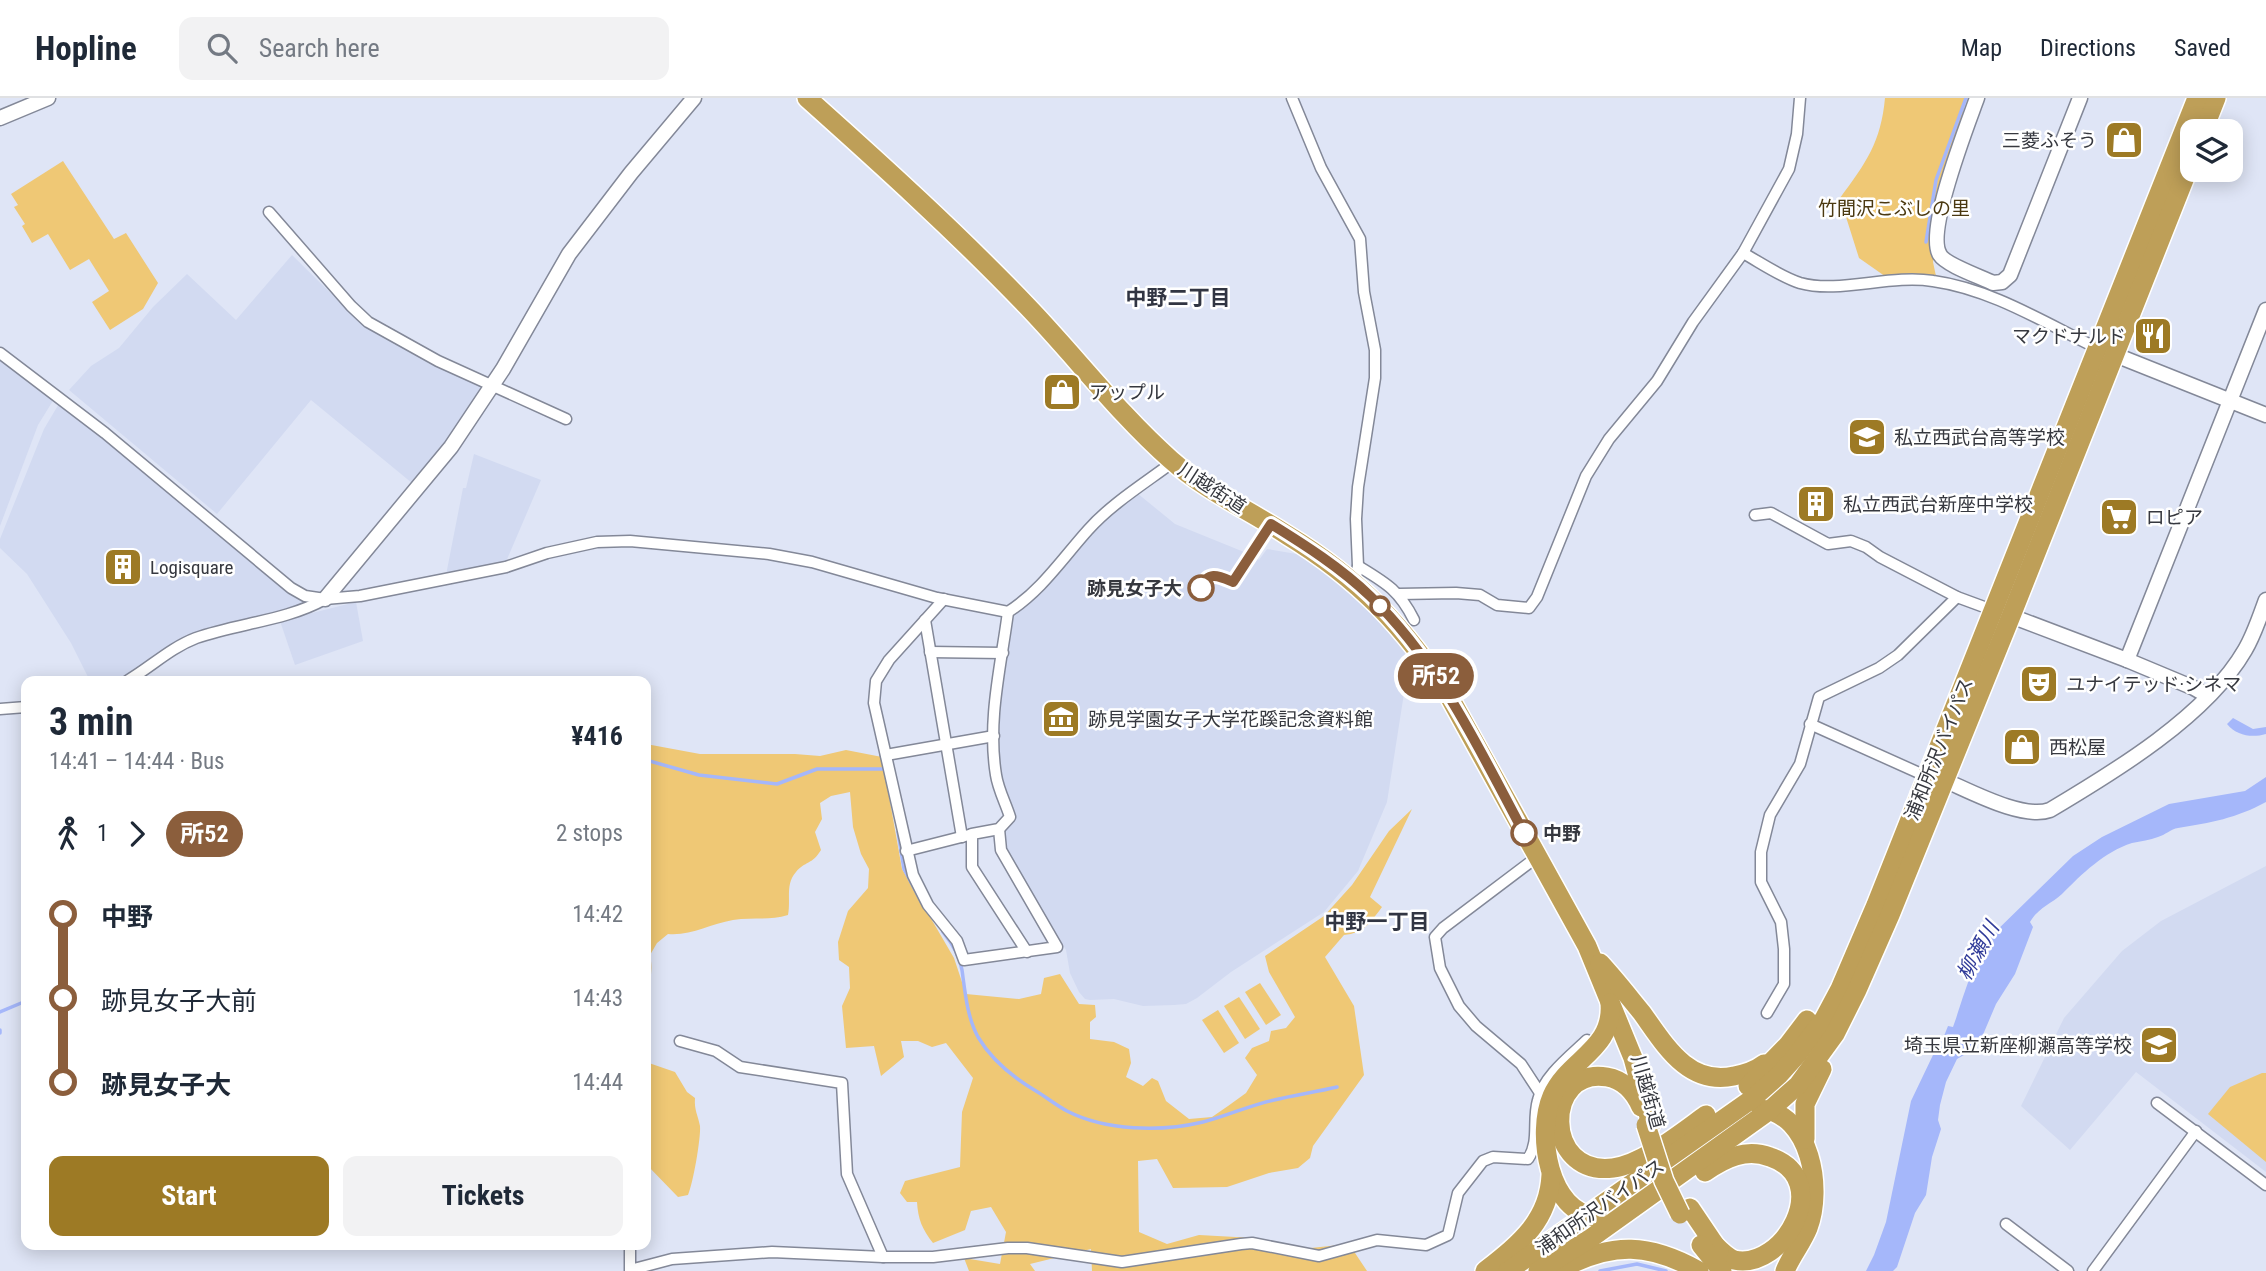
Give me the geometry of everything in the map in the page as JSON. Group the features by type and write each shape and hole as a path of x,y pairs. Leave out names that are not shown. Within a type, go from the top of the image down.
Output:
{"highway":[{"name":"川越街道","path":"807,98 905,187 1019,298 1112,404 1173,462 1224,498 1356,574 1418,651 1450,698 1591,951 1630,1031 1651,1124"},
{"name":"浦和所沢バイパス","path":"1508,1271 1752,1099 1797,1055 1824,1019 1936,778 2003,614 2106,351 2197,98"},
{"path":"2208,119 2216,98"},
{"name":"浦和所沢バイパス","path":"2106,351 2182,182"},
{"name":"浦和所沢バイパス","path":"1538,1271 1591,1238 1690,1169 1770,1110 1798,1085 1835,1034 1857,990 1889,915 1936,778"},
{"path":"1785,1271 1807,1231 1811,1217 1813,1182 1805,1144 1804,1112 1811,1088 1862,998 1875,965 1889,915"},
{"path":"1651,1124 1634,1093 1618,1079 1603,1076 1592,1077 1577,1084 1565,1096 1559,1111 1559,1129 1563,1143 1572,1155 1584,1164 1614,1168 1630,1163 1688,1128 1749,1085 1801,1030 1859,946"},
{"name":"川越街道","path":"1591,951 1633,1058 1651,1124 1674,1175 1685,1210 1735,1269"},
{"path":"1591,951 1663,1044 1689,1069 1703,1075 1726,1077 1751,1072 1776,1056"},
{"path":"1485,1271 1507,1254 1538,1221 1549,1197 1551,1171 1546,1136 1551,1098 1571,1069 1605,1035 1611,1014 1610,998"},
{"path":"1640,1179 1747,1111 1778,1112 1799,1130 1805,1144"},
{"path":"1558,1271 1719,1163 1738,1155 1757,1152 1778,1160 1793,1172 1800,1186 1801,1205 1797,1221 1779,1248 1735,1269 1700,1243 1685,1210"},
{"path":"1551,1171 1564,1200 1587,1216 1603,1217 1614,1214 1690,1169"},
{"path":"1558,1271 1602,1252 1640,1249 1662,1253 1699,1271"}],"street":[{"path":"0,118 48,98"},
{"path":"134,676 169,651 193,639 306,609 325,599 451,447 492,385 569,254 631,173 694,98"},
{"path":"1292,98 1321,168 1360,239 1364,292 1376,364 1358,487 1356,574 1390,585 1414,620"},
{"path":"1387,613 1400,596 1455,593 1480,595 1497,605 1529,608 1591,467 1609,439 1657,381 1693,322 1743,253 1789,169 1797,134 1800,98"},
{"path":"1977,98 1947,186 1937,247 1943,259 1993,283 2001,282 2010,275 2080,98"},
{"path":"269,212 368,322 438,361 566,419"},
{"path":"1743,253 1798,282 1816,286 1889,279 1937,281 1973,291 2106,351 2266,415"},
{"path":"2127,660 2266,310"},
{"path":"0,353 105,433 291,588 305,596 325,599 360,596 506,566 547,553 597,542 629,541 769,554 812,562 944,599 1008,612 1056,571 1089,528 1173,462"},
{"path":"1755,515 1770,513 1828,544 1851,541 1957,597 2127,660 2208,696"},
{"path":"1767,1013 1784,984 1784,950 1781,922 1761,882 1761,852 1770,814 1800,764 1819,697 1879,668 1898,655 1957,597"},
{"path":"944,599 889,660 876,681 874,703 913,875 928,905 957,941 964,960 1057,947 1001,850 999,829"},
{"path":"1810,724 2024,812 2041,813 2066,800 2174,729 2208,696 2247,648 2266,600"},
{"path":"906,851 999,829 1010,817 996,777 993,736 994,693 1008,612"},
{"path":"925,620 945,744 972,867 1027,952"},
{"path":"930,652 1003,653"},
{"path":"0,709 21,707"},
{"path":"886,755 993,736"},
{"path":"1537,857 1443,928 1435,937 1440,968 1459,1006 1476,1026 1521,1064 1540,1093"},
{"path":"630,1250 630,1270 672,1259 772,1252 933,1257 1017,1248 1122,1262 1241,1244 1319,1256 1377,1240 1426,1245 1448,1235 1458,1193 1483,1161 1493,1157 1528,1160 1536,1148 1535,1120 1540,1093 1555,1071 1587,1040"},
{"path":"680,1041 716,1051 740,1066 842,1083 847,1174 883,1257"},
{"path":"2157,1103 2266,1185"},
{"path":"2093,1271 2196,1131"},
{"path":"2006,1224 2068,1271"}],"shaded area":[{"path":"292,255 362,324 434,365 479,385 481,391 448,439 412,483 311,400 217,514 69,390 91,366 119,348 153,307 187,274 236,320"},
{"path":"0,359 54,399 38,425 0,526"},
{"path":"60,402 302,602 300,608 172,645 126,676 88,676 71,643 27,574 0,548 0,539 44,429"},
{"path":"474,454 541,480 505,564 446,575 463,488 466,488"},
{"path":"1137,493 1175,524 1259,560 1267,549 1308,556 1355,596 1410,655 1387,802 1358,871 1324,912 1186,1004 1143,1006 1114,999 1085,999 1070,973 1066,950 1005,850 1003,831 1015,819 1000,780 1000,689 1013,616 1061,570 1093,531"},
{"path":"356,602 363,641 295,665 280,621"},
{"name":"埼玉県立新座柳瀬高等学校","path":"2266,866 2266,1172 2136,1072 2070,1150 2021,1106 2064,1018 2122,951 2161,921"}],"green space":[{"name":"竹間沢こぶしの里","path":"1885,98 1966,98 1933,262 1937,281 1889,279 1859,258 1840,198 1876,140"},
{"path":"63,161 114,239 126,233 158,283 143,309 110,330 92,302 109,291 89,259 70,270 48,234 32,243 22,226 25,224 14,207 18,205 11,194"},
{"path":"651,745 700,754 820,756 846,750 882,757 902,869 954,958 966,994 1019,999 1041,994 1044,978 1060,974 1079,1004 1095,1005 1096,1017 1090,1022 1090,1039 1114,1042 1129,1049 1131,1063 1126,1077 1143,1086 1152,1078 1158,1081 1166,1101 1189,1119 1212,1117 1246,1093 1257,1075 1245,1058 1252,1048 1269,1041 1271,1031 1286,1028 1295,1017 1269,972 1265,956 1324,916 1352,885 1389,831 1412,809 1370,897 1382,907 1362,929 1344,935 1325,957 1354,1006 1364,1075 1313,1146 1310,1158 1298,1168 1269,1173 1227,1187 1173,1188 1157,1159 1138,1161 1139,1232 1167,1244 1199,1235 1254,1238 1301,1249 1349,1244 1367,1271 1092,1271 1091,1249 1030,1264 1035,1271 969,1271 964,1258 1000,1264 1006,1232 991,1207 971,1211 965,1230 933,1243 921,1224 917,1202 907,1202 900,1193 905,1181 960,1167 962,1112 973,1078 946,1043 932,1047 918,1041 901,1041 904,1057 881,1076 874,1046 846,1048 842,1006 850,988 849,967 839,960 838,942 848,911 868,888 869,869 861,854 853,827 850,792 831,796 820,803 822,819 815,832 821,850 793,877 789,887 788,915 733,920 693,932 668,934 657,943 651,953"},
{"path":"1260,983 1281,1015 1266,1025 1245,992"},
{"path":"1239,997 1260,1029 1245,1039 1224,1006"},
{"path":"1218,1010 1239,1043 1224,1053 1202,1020"},
{"path":"651,1064 675,1072 687,1092 695,1098 700,1126 698,1150 688,1195 678,1197 651,1169"},
{"path":"2266,1073 2266,1162 2208,1114 2230,1087"}],"water":[{"path":"2233,718 2253,729 2266,727 2266,734 2250,736 2240,733 2227,724"},
{"path":"2266,777 2266,802 2234,816 2175,829 2158,837 2122,847 2094,864 2033,917 2030,922 2033,927 2015,974 1996,1004 1982,1037 1969,1052 1957,1059 1946,1082 1938,1120 1941,1129 1932,1157 1926,1195 1915,1213 1897,1267 1893,1271 1866,1271 1886,1222 1911,1101 1948,1026 1953,1027 1973,971 1991,941 1989,938 2073,856 2102,837 2169,804 2245,791"}],"waterway":[{"path":"1926,242 1936,180 1966,98"},
{"path":"651,761 699,775 777,784 817,769 886,769"},
{"path":"898,832 904,869 922,903"},
{"path":"943,932 959,960 971,1021 983,1045 1019,1080 1063,1109 1082,1118 1134,1128 1187,1125 1265,1102 1337,1087"},
{"path":"0,1012 21,1003"},
{"path":"1600,1271 1637,1264 1666,1271"}],"bus line":[{"name":"所52","path":"1201,588 1204,579 1210,575 1219,575 1233,582 1271,524 1330,563 1355,582 1387,613 1434,672 1524,833"}],"place":[{"name":"三菱ふそう","path":"2124,140"},
{"name":"マクドナルド","path":"2153,336"},
{"name":"アップル","path":"1062,392"},
{"name":"私立西武台高等学校","path":"1867,437"},
{"name":"私立西武台新座中学校","path":"1816,504"},
{"name":"ロピア","path":"2119,517"},
{"name":"Logisquare","path":"123,567"},
{"name":"跡見女子大","path":"1201,588"},
{"name":"ユナイテッド·シネマ","path":"2039,684"},
{"name":"跡見学園女子大学花蹊記念資料館","path":"1061,719"},
{"name":"西松屋","path":"2022,747"},
{"name":"中野","path":"1524,833"},
{"name":"埼玉県立新座柳瀬高等学校","path":"2159,1045"}],"district":[{"name":"中野二丁目","path":"1178,298"},
{"name":"中野一丁目","path":"1377,922"}],"water label":[{"name":"柳瀬川","path":"1978,951"}]}
